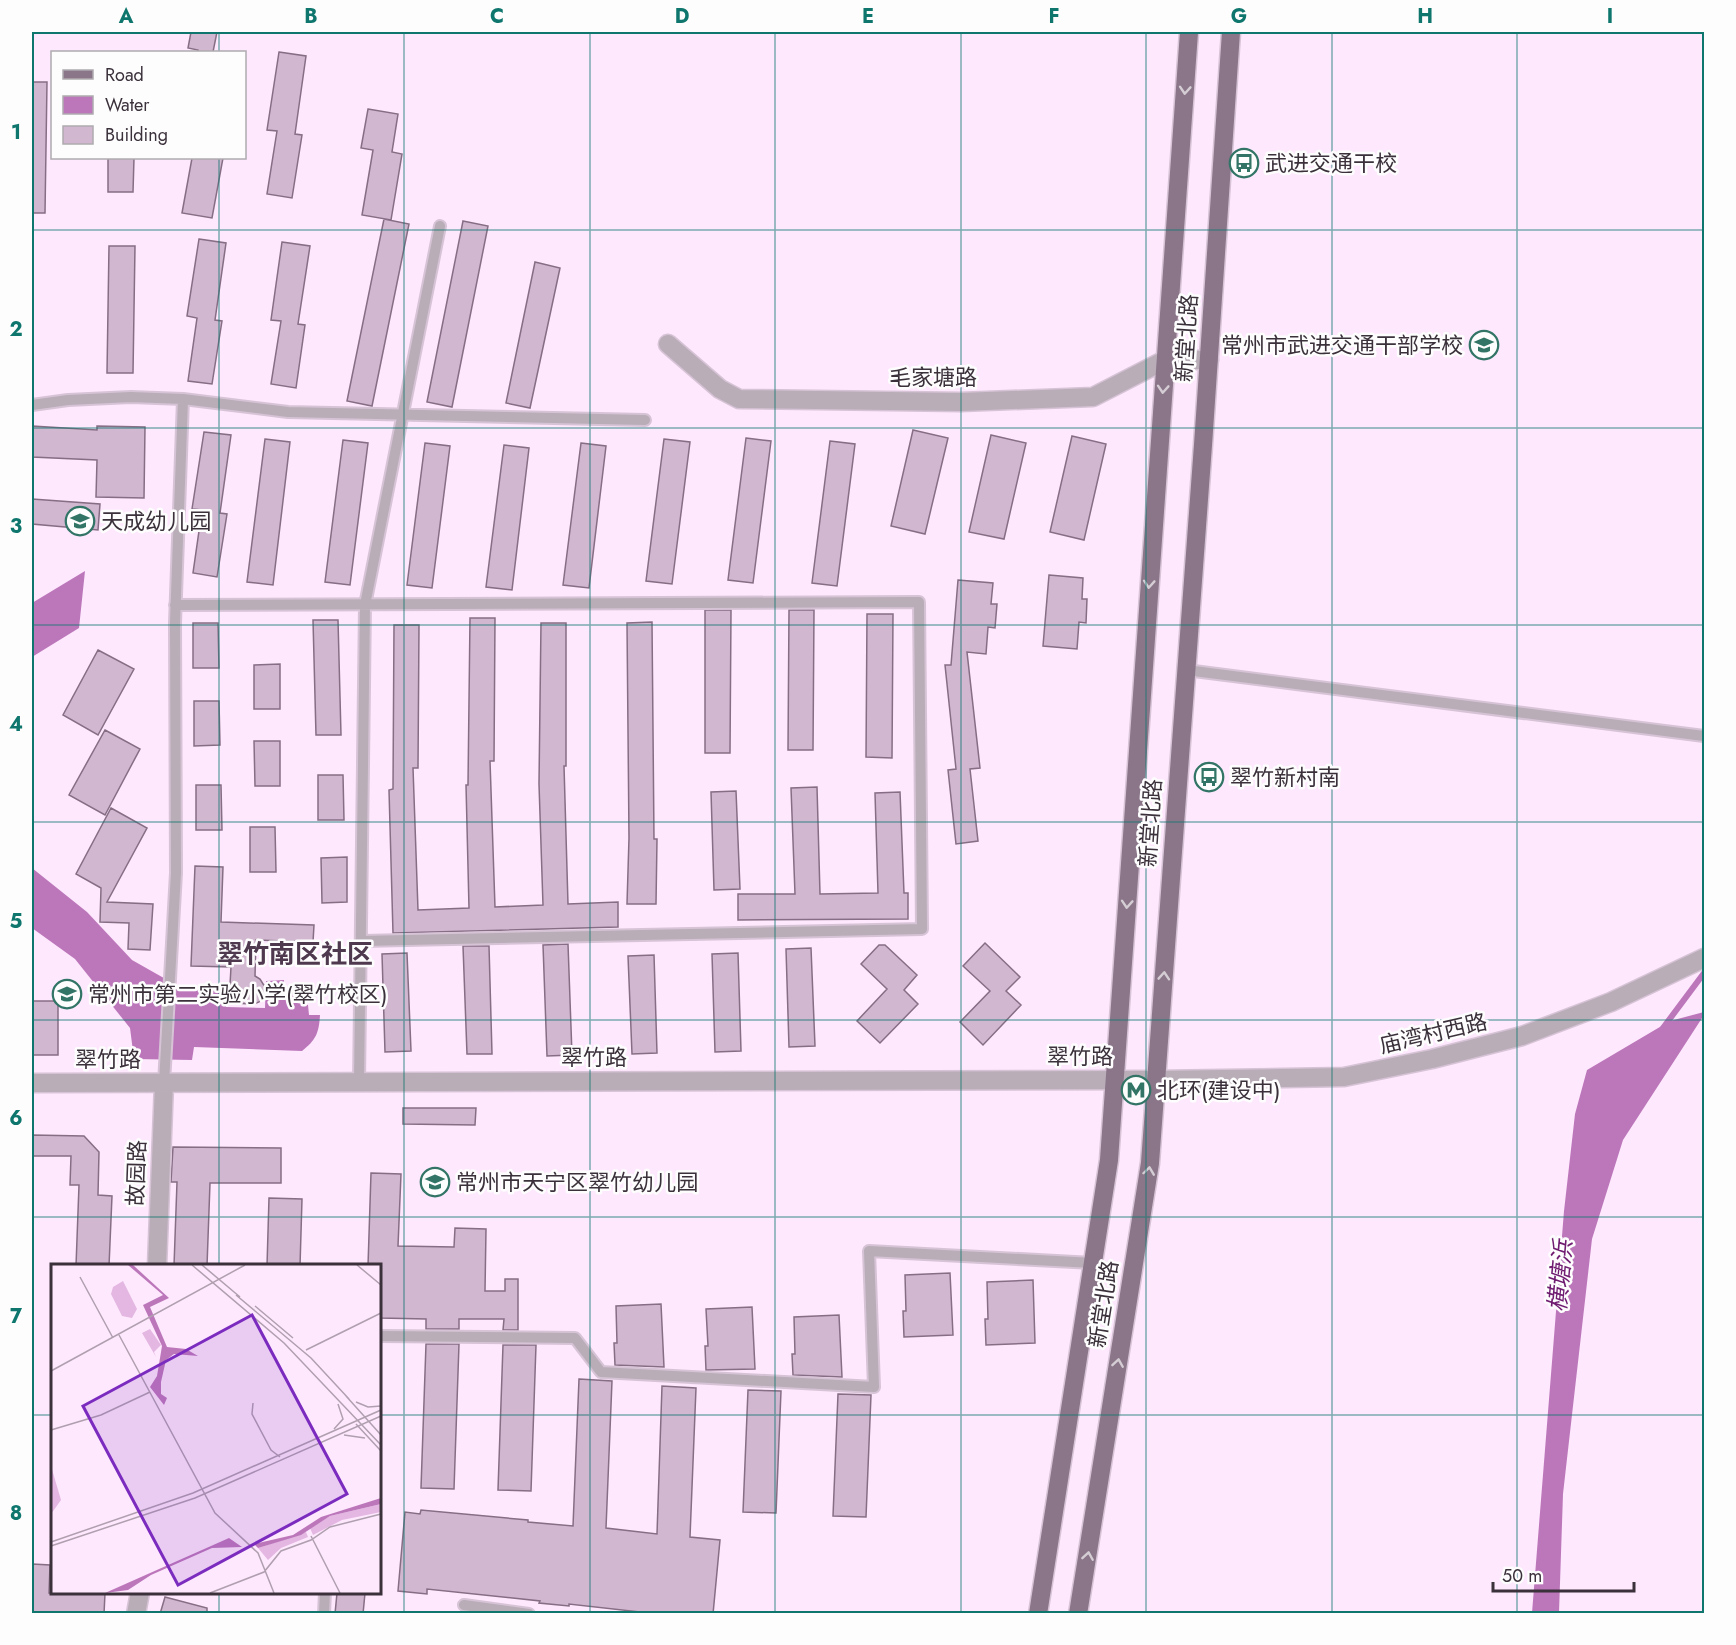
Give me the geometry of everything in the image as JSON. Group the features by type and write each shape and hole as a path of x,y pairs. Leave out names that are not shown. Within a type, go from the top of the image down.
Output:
{"main road":[{"name":"新堂北路","path":"1038,1614 1109,1160 1189,32"},
{"name":"新堂北路","path":"1078,1614 1150,1163 1231,32"}],"street":[{"name":"毛家塘路","path":"668,344 720,389 739,399 961,402 1093,397 1165,360 1209,360"},
{"name":"庙湾村西路","path":"1156,1080 1344,1077 1432,1059 1522,1036 1611,1002 1697,962"},
{"name":"翠竹路","path":"32,1083 1156,1080"},
{"name":"故园路","path":"158,1264 164,1083"},
{"path":"136,1614 140,1594"}],"lane":[{"path":"359,1082 365,605 440,226"},
{"path":"32,405 68,400 131,397 183,399 288,412 645,420"},
{"path":"164,1083 176,873 175,605 183,399"},
{"path":"175,605 919,602 922,929 361,940"},
{"path":"1186,670 1704,736"},
{"path":"381,1336 575,1338 601,1372 874,1387 869,1251 1093,1263"},
{"path":"324,1614 325,1594"},
{"path":"464,1605 529,1614"}],"water":[{"path":"85,571 79,628 32,657 32,603"},
{"path":"32,868 87,912 132,960 185,990 225,991 226,1007 265,1008 266,981 284,980 284,991 296,992 297,1003 308,1005 309,1015 320,1015 319,1027 314,1040 302,1051 194,1047 192,1060 134,1059 130,1028 75,959 32,928"},
{"path":"1704,1012 1623,1140 1592,1239 1563,1494 1559,1613 1532,1613 1564,1211 1575,1114 1587,1070 1670,1021"}],"building":[{"path":"191,32 217,32 213,51 188,48"},
{"path":"279,52 306,56 295,134 302,135 292,198 267,194 277,131 267,130"},
{"path":"32,82 47,82 45,213 32,213"},
{"path":"368,109 398,114 392,152 402,154 391,220 362,215 373,150 361,148"},
{"path":"108,159 134,159 133,192 108,192"},
{"path":"192,159 223,159 212,218 182,213"},
{"path":"384,219 409,224 372,406 347,401"},
{"path":"463,221 488,226 452,407 427,402"},
{"path":"199,239 226,243 215,320 222,321 212,384 188,381 197,318 187,316"},
{"path":"282,242 310,246 298,324 305,325 296,388 271,384 281,321 271,320"},
{"path":"109,246 135,246 133,373 107,373"},
{"path":"535,262 560,268 530,408 506,403"},
{"path":"32,426 97,430 97,426 145,427 144,498 96,497 97,460 32,457"},
{"path":"913,430 948,438 925,534 891,526"},
{"path":"204,432 231,435 220,513 227,514 217,577 193,573 202,510 192,509"},
{"path":"991,435 1026,443 1004,539 969,532"},
{"path":"1072,436 1106,444 1084,540 1050,532"},
{"path":"746,438 771,441 753,583 728,580"},
{"path":"265,439 290,442 273,585 247,582"},
{"path":"664,439 690,442 672,584 646,581"},
{"path":"343,440 368,443 350,585 325,582"},
{"path":"830,441 855,444 837,586 812,583"},
{"path":"425,443 450,446 432,588 407,585"},
{"path":"581,443 606,446 589,588 563,585"},
{"path":"504,445 529,448 512,590 486,587"},
{"path":"32,499 100,504 98,530 32,524"},
{"path":"1049,575 1083,578 1082,599 1087,599 1086,623 1079,622 1077,649 1043,646"},
{"path":"958,580 993,583 991,604 997,604 995,628 988,627 986,654 967,652 980,768 970,769 978,841 956,844 948,770 956,769 945,665 951,665"},
{"path":"705,610 731,610 730,753 705,753"},
{"path":"789,610 814,610 813,750 788,750"},
{"path":"867,614 893,614 892,758 866,757"},
{"path":"470,618 495,618 494,761 490,761 495,907 543,905 539,784 541,623 566,623 566,766 564,766 568,904 618,902 618,927 393,933 389,790 393,789 394,625 419,625 418,768 413,768 418,910 469,908 466,785 468,785"},
{"path":"313,620 338,620 341,735 316,735"},
{"path":"652,622 654,839 657,839 656,904 627,904 629,838 627,623"},
{"path":"193,623 218,623 219,668 193,668"},
{"path":"98,650 134,669 98,735 63,715"},
{"path":"280,664 280,709 254,709 254,665"},
{"path":"194,701 219,701 220,745 194,746"},
{"path":"105,730 140,749 105,815 69,795"},
{"path":"254,741 280,741 280,786 255,786"},
{"path":"318,775 343,775 344,820 318,820"},
{"path":"196,785 221,785 222,830 196,830"},
{"path":"817,787 820,894 878,893 875,793 900,792 904,893 908,893 908,919 738,920 738,894 795,894 791,788"},
{"path":"736,791 740,889 714,890 711,792"},
{"path":"111,808 147,828 107,902 153,904 150,950 128,949 129,923 100,922 101,888 76,874"},
{"path":"250,827 275,827 276,872 250,872"},
{"path":"347,857 347,902 322,903 321,858"},
{"path":"195,866 223,867 221,922 314,925 313,942 256,940 255,976 265,987 259,1002 254,1004 229,1003 231,967 191,966"},
{"path":"985,943 1020,977 1006,991 1021,1005 983,1045 960,1022 990,991 963,966"},
{"path":"568,944 572,1055 547,1056 543,945"},
{"path":"879,945 885,945 917,975 904,990 918,1004 880,1043 857,1021 887,989 861,964"},
{"path":"463,946 489,946 492,1054 467,1054"},
{"path":"811,948 815,1046 789,1047 786,949"},
{"path":"407,953 411,1051 385,1052 382,954"},
{"path":"738,953 741,1051 715,1052 712,954"},
{"path":"654,955 657,1053 632,1054 628,956"},
{"path":"32,1001 58,1001 58,1055 32,1055"},
{"path":"403,1108 476,1108 475,1125 403,1124"},
{"path":"32,1135 84,1136 99,1152 98,1195 112,1196 109,1264 76,1264 79,1185 70,1185 71,1156 32,1156"},
{"path":"173,1147 281,1148 281,1183 210,1183 207,1264 174,1264 177,1182 171,1182"},
{"path":"371,1173 401,1174 398,1246 454,1247 455,1228 486,1229 485,1291 505,1291 505,1279 518,1279 518,1330 503,1330 504,1319 459,1319 459,1329 426,1329 426,1319 381,1318 381,1264 368,1264"},
{"path":"269,1198 302,1199 300,1264 267,1264"},
{"path":"950,1273 953,1335 904,1337 905,1275"},
{"path":"1033,1280 1035,1343 986,1345 987,1282"},
{"path":"661,1304 664,1367 615,1365 616,1306"},
{"path":"752,1307 755,1369 706,1370 705,1346 708,1346 706,1309"},
{"path":"839,1315 842,1377 793,1375 794,1317"},
{"path":"426,1344 459,1344 454,1489 421,1488"},
{"path":"503,1345 536,1345 531,1491 498,1490"},
{"path":"579,1379 612,1381 606,1528 657,1534 662,1386 696,1388 690,1537 720,1540 713,1614 658,1614 539,1603 540,1601 427,1589 427,1594 398,1591 405,1512 420,1514 421,1510 573,1526"},
{"path":"748,1390 781,1391 776,1513 743,1512"},
{"path":"838,1394 871,1395 866,1517 833,1516"},
{"path":"32,1564 50,1565 49,1593 51,1594 105,1594 104,1614 32,1614"},
{"path":"337,1594 365,1594 363,1614 335,1614"},
{"path":"165,1597 207,1608 207,1614 160,1614"}],"waterway":[{"name":"横塘浜","path":"1663,1028 1704,973"}],"place":[{"name":"武进交通干校","path":"1244,163"},
{"name":"常州市武进交通干部学校","path":"1484,345"},
{"name":"天成幼儿园","path":"80,521"},
{"name":"翠竹新村南","path":"1209,777"},
{"name":"常州市第二实验小学(翠竹校区)","path":"67,994"},
{"name":"北环(建设中)","path":"1136,1090"},
{"name":"常州市天宁区翠竹幼儿园","path":"435,1182"}],"district":[{"name":"翠竹南区社区","path":"295,954"}]}
